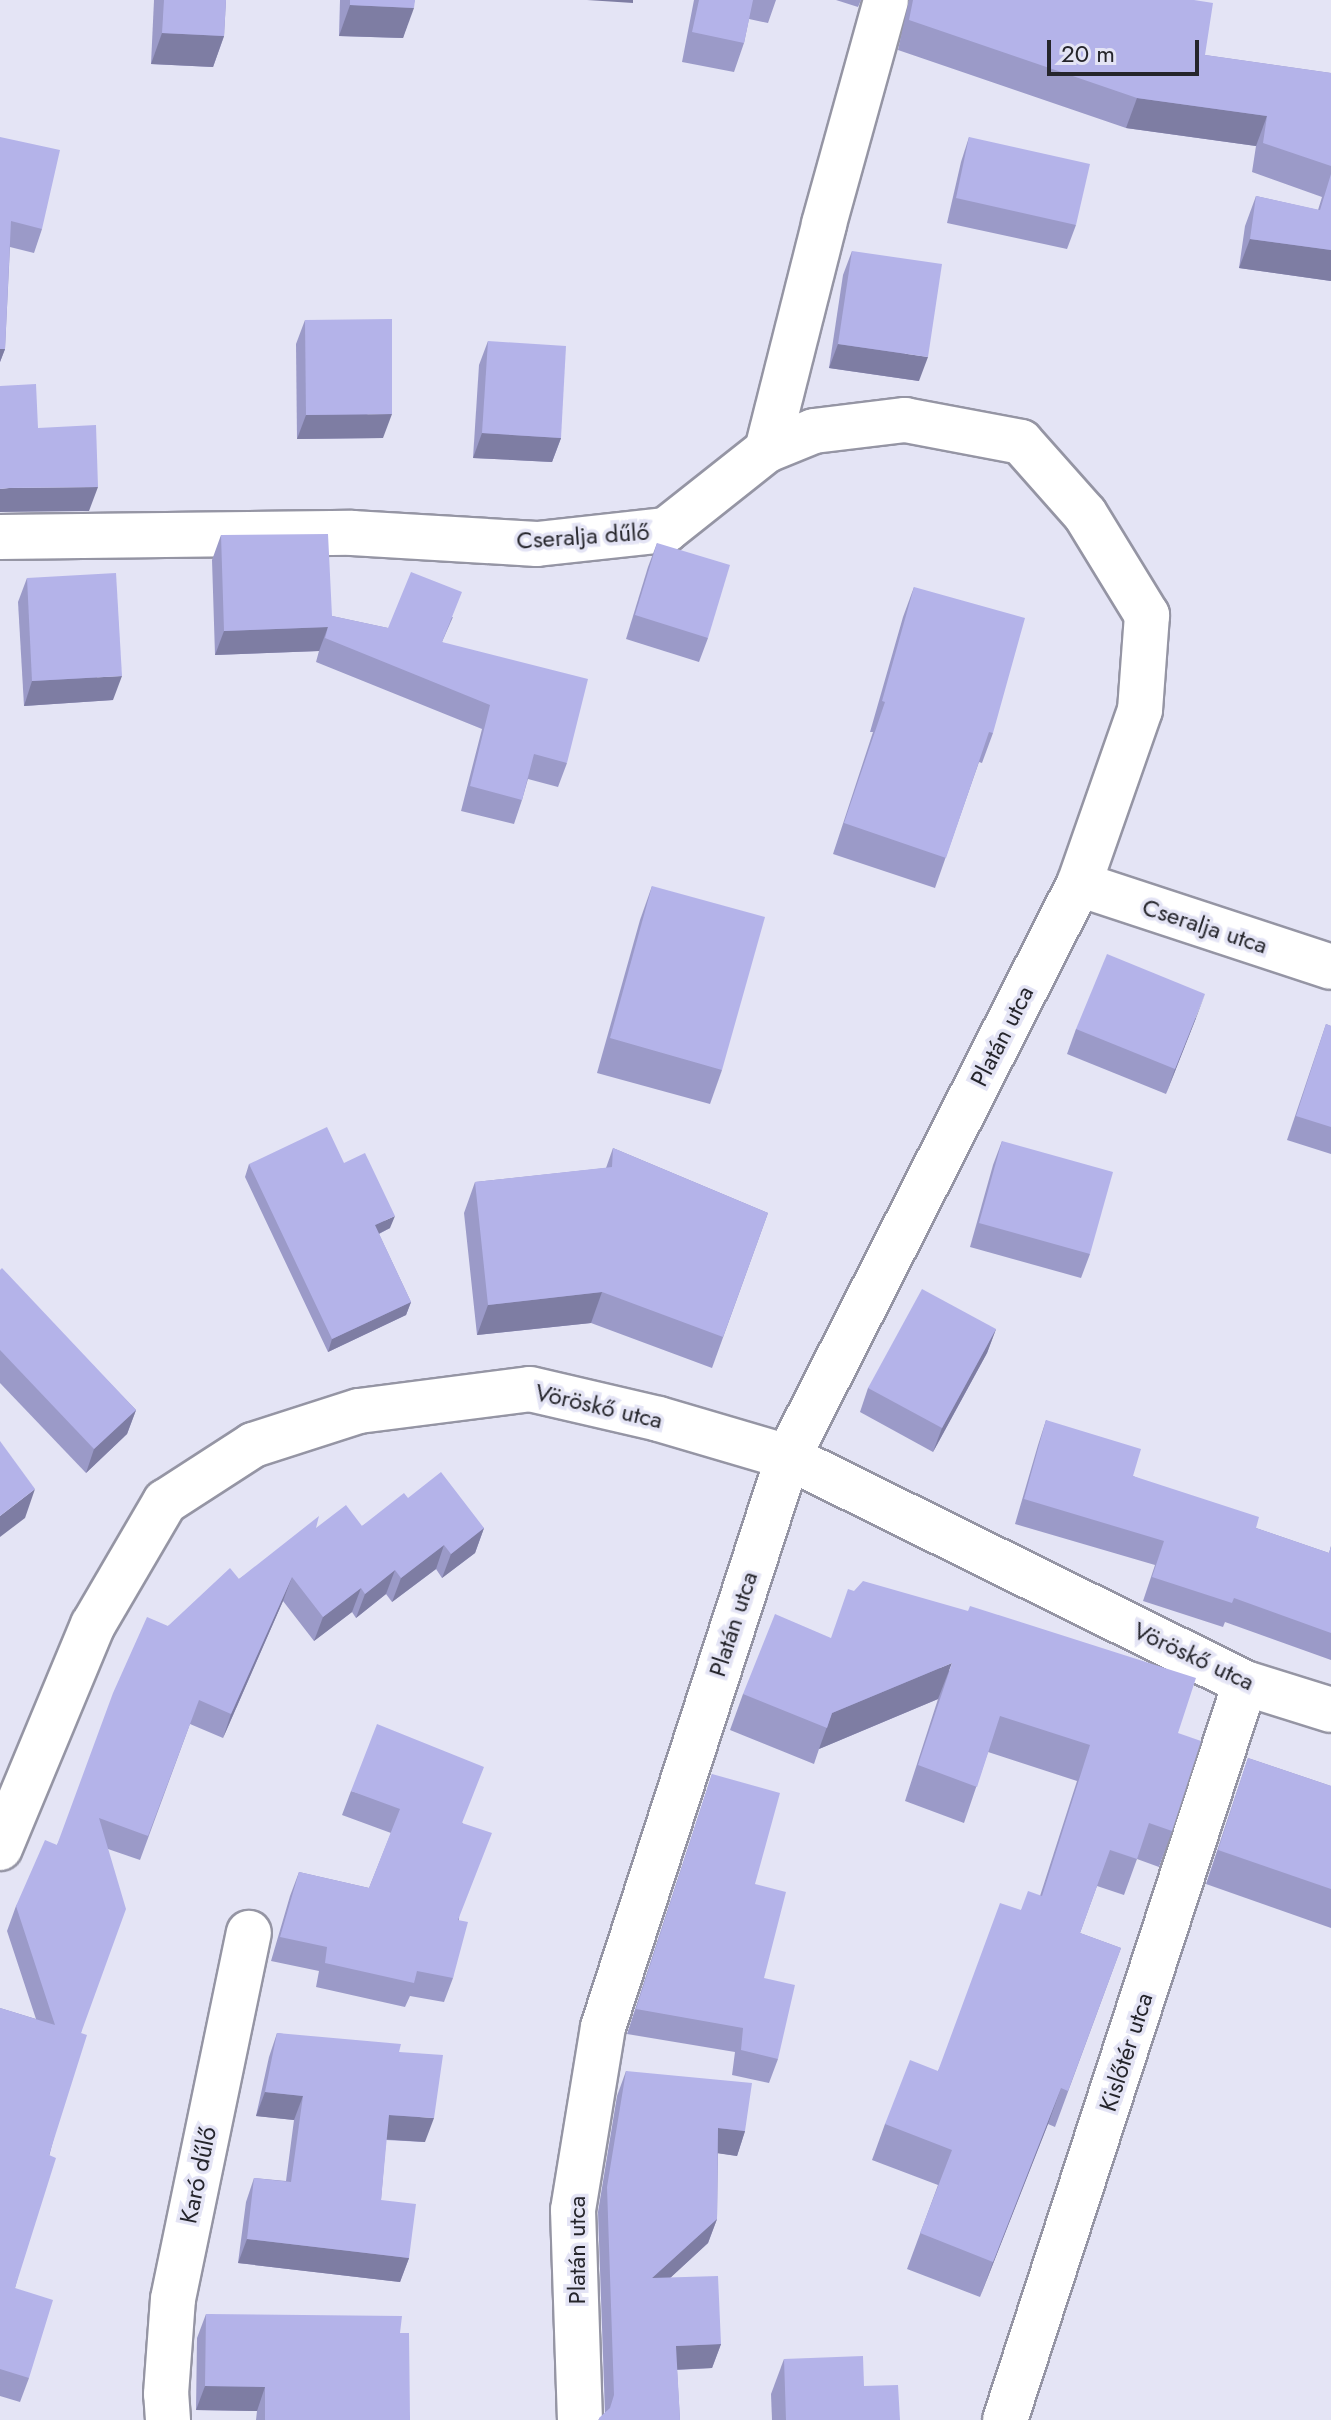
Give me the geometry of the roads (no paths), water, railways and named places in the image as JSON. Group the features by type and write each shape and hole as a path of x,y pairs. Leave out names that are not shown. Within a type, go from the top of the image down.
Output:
{"street":[{"path":"767,450 824,224 886,0"},
{"name":"Cseralja dűlő","path":"0,537 352,533 537,544 666,530 767,450 814,431 905,420 1021,442 1085,514 1147,615 1140,710 1079,884"},
{"name":"Cseralja utca","path":"1079,884 1331,967"},
{"name":"Platán utca","path":"580,2420 573,2210 603,2027 788,1457 1079,884"},
{"name":"Vöröskő utca","path":"0,1848 93,1625 165,1502 253,1445 359,1411 530,1389 659,1419 788,1457 1245,1683 1331,1710"},
{"name":"Kislőtér utca","path":"1005,2420 1245,1683"},
{"name":"Karó dűlő","path":"168,2420 166,2394 173,2299 249,1933"}]}
